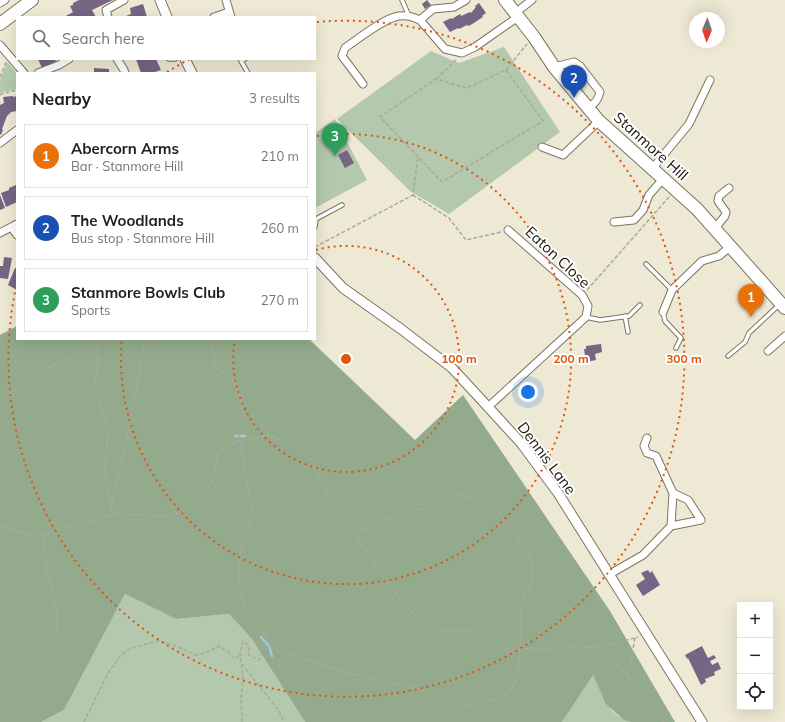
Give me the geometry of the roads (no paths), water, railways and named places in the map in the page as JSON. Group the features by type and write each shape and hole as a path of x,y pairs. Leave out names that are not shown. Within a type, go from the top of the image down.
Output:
{"main road":[{"path":"0,24 32,0"},
{"name":"Stanmore Hill","path":"505,0 534,37 554,67 587,108 599,121 697,209 783,306"}],"street":[{"path":"0,3 5,0"},
{"path":"108,16 106,10 124,0"},
{"path":"160,0 167,16"},
{"path":"226,0 230,15"},
{"path":"420,20 434,9 454,7 466,0"},
{"path":"363,84 342,56 345,48 390,18 400,15 409,16 420,20 445,49 462,53 475,47 516,15 532,0"},
{"path":"0,45 23,72"},
{"path":"41,72 67,60"},
{"path":"118,60 125,72"},
{"path":"186,60 192,72"},
{"path":"554,67 574,62 580,66 600,92 599,98 594,104 587,108"},
{"path":"652,169 690,124 710,80"},
{"path":"542,147 563,155 599,121"},
{"path":"0,143 16,131"},
{"path":"614,222 634,220 643,210 649,195 663,179"},
{"path":"714,228 725,216 726,212 718,201 719,196 729,188"},
{"path":"0,233 14,225"},
{"name":"Eaton Close","path":"508,230 582,295 588,306 586,317"},
{"path":"664,312 672,290 702,261 719,256 731,246"},
{"name":"Dennis Lane","path":"316,259 342,288 401,329 452,368 521,443 558,493 610,574 623,599 702,722"},
{"path":"488,406 586,317"},
{"path":"768,351 785,336"},
{"path":"647,438 644,446 647,453 656,456 672,493 671,526"},
{"path":"610,574 643,555 671,526 701,520 688,500 672,493"}],"lane":[{"path":"402,0 409,16"},
{"path":"243,60 241,61 247,72"},
{"path":"316,219 342,205"},
{"path":"646,264 672,290"},
{"path":"586,317 600,320 629,316 640,305"},
{"path":"728,356 745,342 749,333 769,313 783,306"},
{"path":"664,312 665,321 681,338 676,348"},
{"path":"625,316 628,332"}],"waterway":[{"path":"235,436 245,436"},
{"path":"261,637 269,646 272,656"}],"place":[{"name":"The Woodlands","path":"574,98"},
{"name":"Stanmore Bowls Club","path":"335,156"},
{"name":"Abercorn Arms","path":"751,317"}]}
